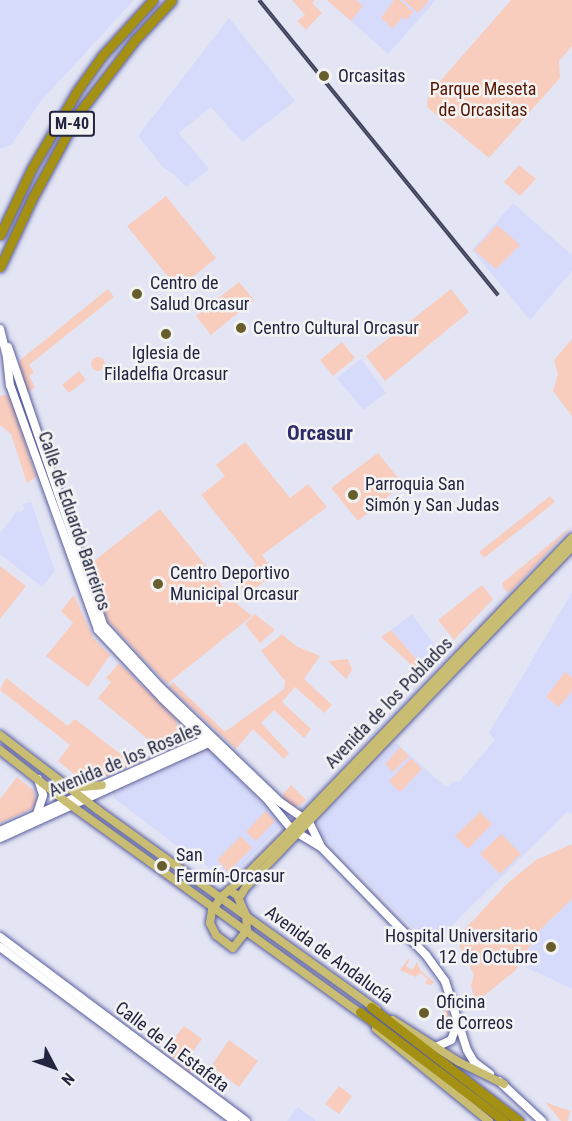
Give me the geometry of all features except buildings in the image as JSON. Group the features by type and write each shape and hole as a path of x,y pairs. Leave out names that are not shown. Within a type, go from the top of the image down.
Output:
{"highway":[{"name":"M-40","path":"0,235 32,168 77,91 102,56 153,0"},
{"name":"M-40","path":"0,267 33,197 78,114 135,40 172,0"},
{"name":"Avenida de Andalucía","path":"371,1007 519,1121"},
{"name":"Avenida de Andalucía","path":"360,1012 504,1121"}],"main road":[{"name":"Avenida de los Poblados","path":"306,819 572,538"},
{"name":"Avenida de los Poblados","path":"214,906 292,828 306,819 572,548"},
{"name":"Avenida de Andalucía","path":"0,735 82,798 371,1007"},
{"name":"Avenida de Andalucía","path":"0,750 69,803 360,1012"},
{"path":"69,788 102,785"},
{"name":"Avenida de los Poblados","path":"239,898 292,828"},
{"path":"214,906 210,916 212,928 232,948 247,930 246,915 239,898 229,890"},
{"path":"371,1007 459,1062 504,1084"},
{"path":"360,1012 383,1035 489,1121"}],"street":[{"name":"Calle de Eduardo Barreiros","path":"1,332 12,356 22,394 103,625 292,828 321,847 436,967 450,992 464,1044 472,1059 504,1084"},
{"name":"Calle de Eduardo Barreiros","path":"209,740 280,802 306,819 321,847"},
{"name":"Avenida de los Rosales","path":"82,798 102,785 209,740"},
{"name":"Avenida de los Rosales","path":"0,831 37,814 82,798 209,740"},
{"path":"37,814 43,795 38,779"},
{"name":"Avenida de los Rosales","path":"0,838 69,803"},
{"path":"292,828 289,814 295,812"},
{"path":"307,838 313,831"},
{"path":"0,937 77,1000"},
{"path":"0,947 77,1000"},
{"name":"Calle de la Estafeta","path":"77,1000 234,1121"},
{"name":"Calle de la Estafeta","path":"77,1000 246,1121"},
{"path":"436,1047 451,1040 457,1028 457,1018"},
{"path":"504,1084 542,1121"}],"shaded area":[{"path":"0,0 134,0 40,102 12,144 0,149"},
{"path":"327,0 436,0 388,54"},
{"path":"229,18 295,101 242,142 211,107 179,133 209,169 186,187 174,174 163,167 138,136"},
{"path":"513,203 572,255 572,271 530,320 472,250"},
{"path":"361,359 386,393 363,410 337,378"},
{"path":"31,502 55,571 42,587 0,554 0,533 17,511 20,513 24,509 23,504"},
{"path":"572,592 572,814 567,812 431,946 322,836 318,823 396,743 446,787 455,781 459,782 495,740 489,733"},
{"path":"412,614 441,654 424,668 391,630"},
{"path":"207,752 213,753 282,825 228,880 181,849 114,798 113,794"},
{"name":"Hospital Universitario 12 de Octubre","path":"572,899 572,989 520,964 538,932"},
{"path":"298,1107 316,1121 287,1121"}],"green space":[{"path":"292,0 315,0 312,3 322,13 306,30 297,21 305,15"},
{"path":"327,0 356,0 363,6 351,21"},
{"path":"394,0 400,0 413,12 406,20 402,17 393,29 387,24 397,12 387,23 381,18"},
{"path":"403,0 428,0 429,1 418,13"},
{"name":"Parque Meseta de Orcasitas","path":"511,0 572,0 572,46 559,61 560,78 489,158 427,107 428,95"},
{"path":"519,165 536,179 520,196 504,182"},
{"path":"166,196 216,258 178,289 127,226"},
{"path":"497,225 520,245 496,269 474,250"},
{"path":"239,282 254,300 211,335 196,316"},
{"path":"108,289 114,297 29,365 34,372 29,376 35,387 27,393 19,361"},
{"path":"451,289 469,312 385,381 366,356"},
{"path":"572,339 572,416 553,391 558,374 554,360"},
{"path":"342,342 355,358 333,376 320,360"},
{"path":"98,357 103,359 105,364 103,369 98,371 93,369 91,364 93,359"},
{"path":"79,371 86,380 69,393 62,385"},
{"path":"6,395 11,400 36,477 27,483 11,434 0,425 0,396"},
{"path":"245,442 290,498 308,484 327,507 262,555 275,573 247,595 236,580 256,564 201,495 225,476 216,465"},
{"path":"378,453 403,484 358,521 331,488"},
{"path":"550,496 555,502 484,558 479,552"},
{"name":"Centro Deportivo Municipal Orcasur","path":"160,509 236,603 252,616 167,684 107,620 89,565"},
{"path":"572,526 512,590 508,592 503,588 502,583"},
{"path":"0,566 26,586 0,619"},
{"path":"482,585 493,599 454,640 438,620"},
{"path":"74,595 93,638 110,655 88,687 46,656 73,623 61,611"},
{"path":"255,614 275,630 260,643 245,624"},
{"path":"391,630 424,668 420,673 381,637"},
{"path":"282,634 296,646 320,656 304,679 332,705 324,713 295,687 282,702 311,729 304,738 274,710 261,723 289,753 284,759 253,729 236,749 169,687 173,682 224,731 229,729 284,689 285,681 261,651"},
{"path":"348,659 352,670 346,679 328,661"},
{"path":"119,663 175,718 181,736 175,744 160,749 98,698 111,682 106,678"},
{"path":"565,672 572,678 572,691 559,707 546,697"},
{"path":"6,678 68,726 75,719 123,756 137,750 147,759 90,783 83,781 58,761 70,745 0,690"},
{"path":"400,747 409,756 393,772 385,764"},
{"path":"411,758 422,769 400,792 389,781"},
{"path":"17,777 34,791 36,803 30,810 0,823 0,799"},
{"path":"291,785 306,800 301,805 292,807 283,799 283,794"},
{"path":"265,811 275,821 256,841 246,832"},
{"path":"480,812 492,824 468,849 455,836"},
{"path":"501,834 521,854 500,874 480,854"},
{"path":"241,836 252,848 228,872 217,860"},
{"path":"572,844 572,899 538,932 516,970 475,1003 471,985 474,975 458,943 462,932 509,882 536,860"},
{"path":"408,959 410,960 406,966 412,970 417,962 421,971 434,982 431,985 425,984 428,979 420,973 416,977 400,970"},
{"path":"447,1007 452,1025 435,1025"},
{"path":"184,1026 202,1039 188,1058 197,1066 190,1073 164,1051"},
{"path":"229,1040 258,1061 239,1087 211,1066"},
{"path":"339,1086 352,1096 339,1114 325,1104"},
{"path":"545,1102 570,1111 568,1121 561,1121"}],"railway":[{"path":"259,0 498,295"}],"place":[{"name":"Orcasitas","path":"324,76"},
{"name":"Centro de Salud Orcasur","path":"137,294"},
{"name":"Centro Cultural Orcasur","path":"241,328"},
{"name":"Iglesia de Filadelfia Orcasur","path":"166,334"},
{"name":"Parroquia San Simón y San Judas","path":"353,495"},
{"name":"Centro Deportivo Municipal Orcasur","path":"158,584"},
{"name":"San Fermín-Orcasur","path":"162,866"},
{"name":"Hospital Universitario 12 de Octubre","path":"551,947"},
{"name":"Oficina de Correos","path":"424,1013"}],"district":[{"name":"Orcasur","path":"320,433"}]}
